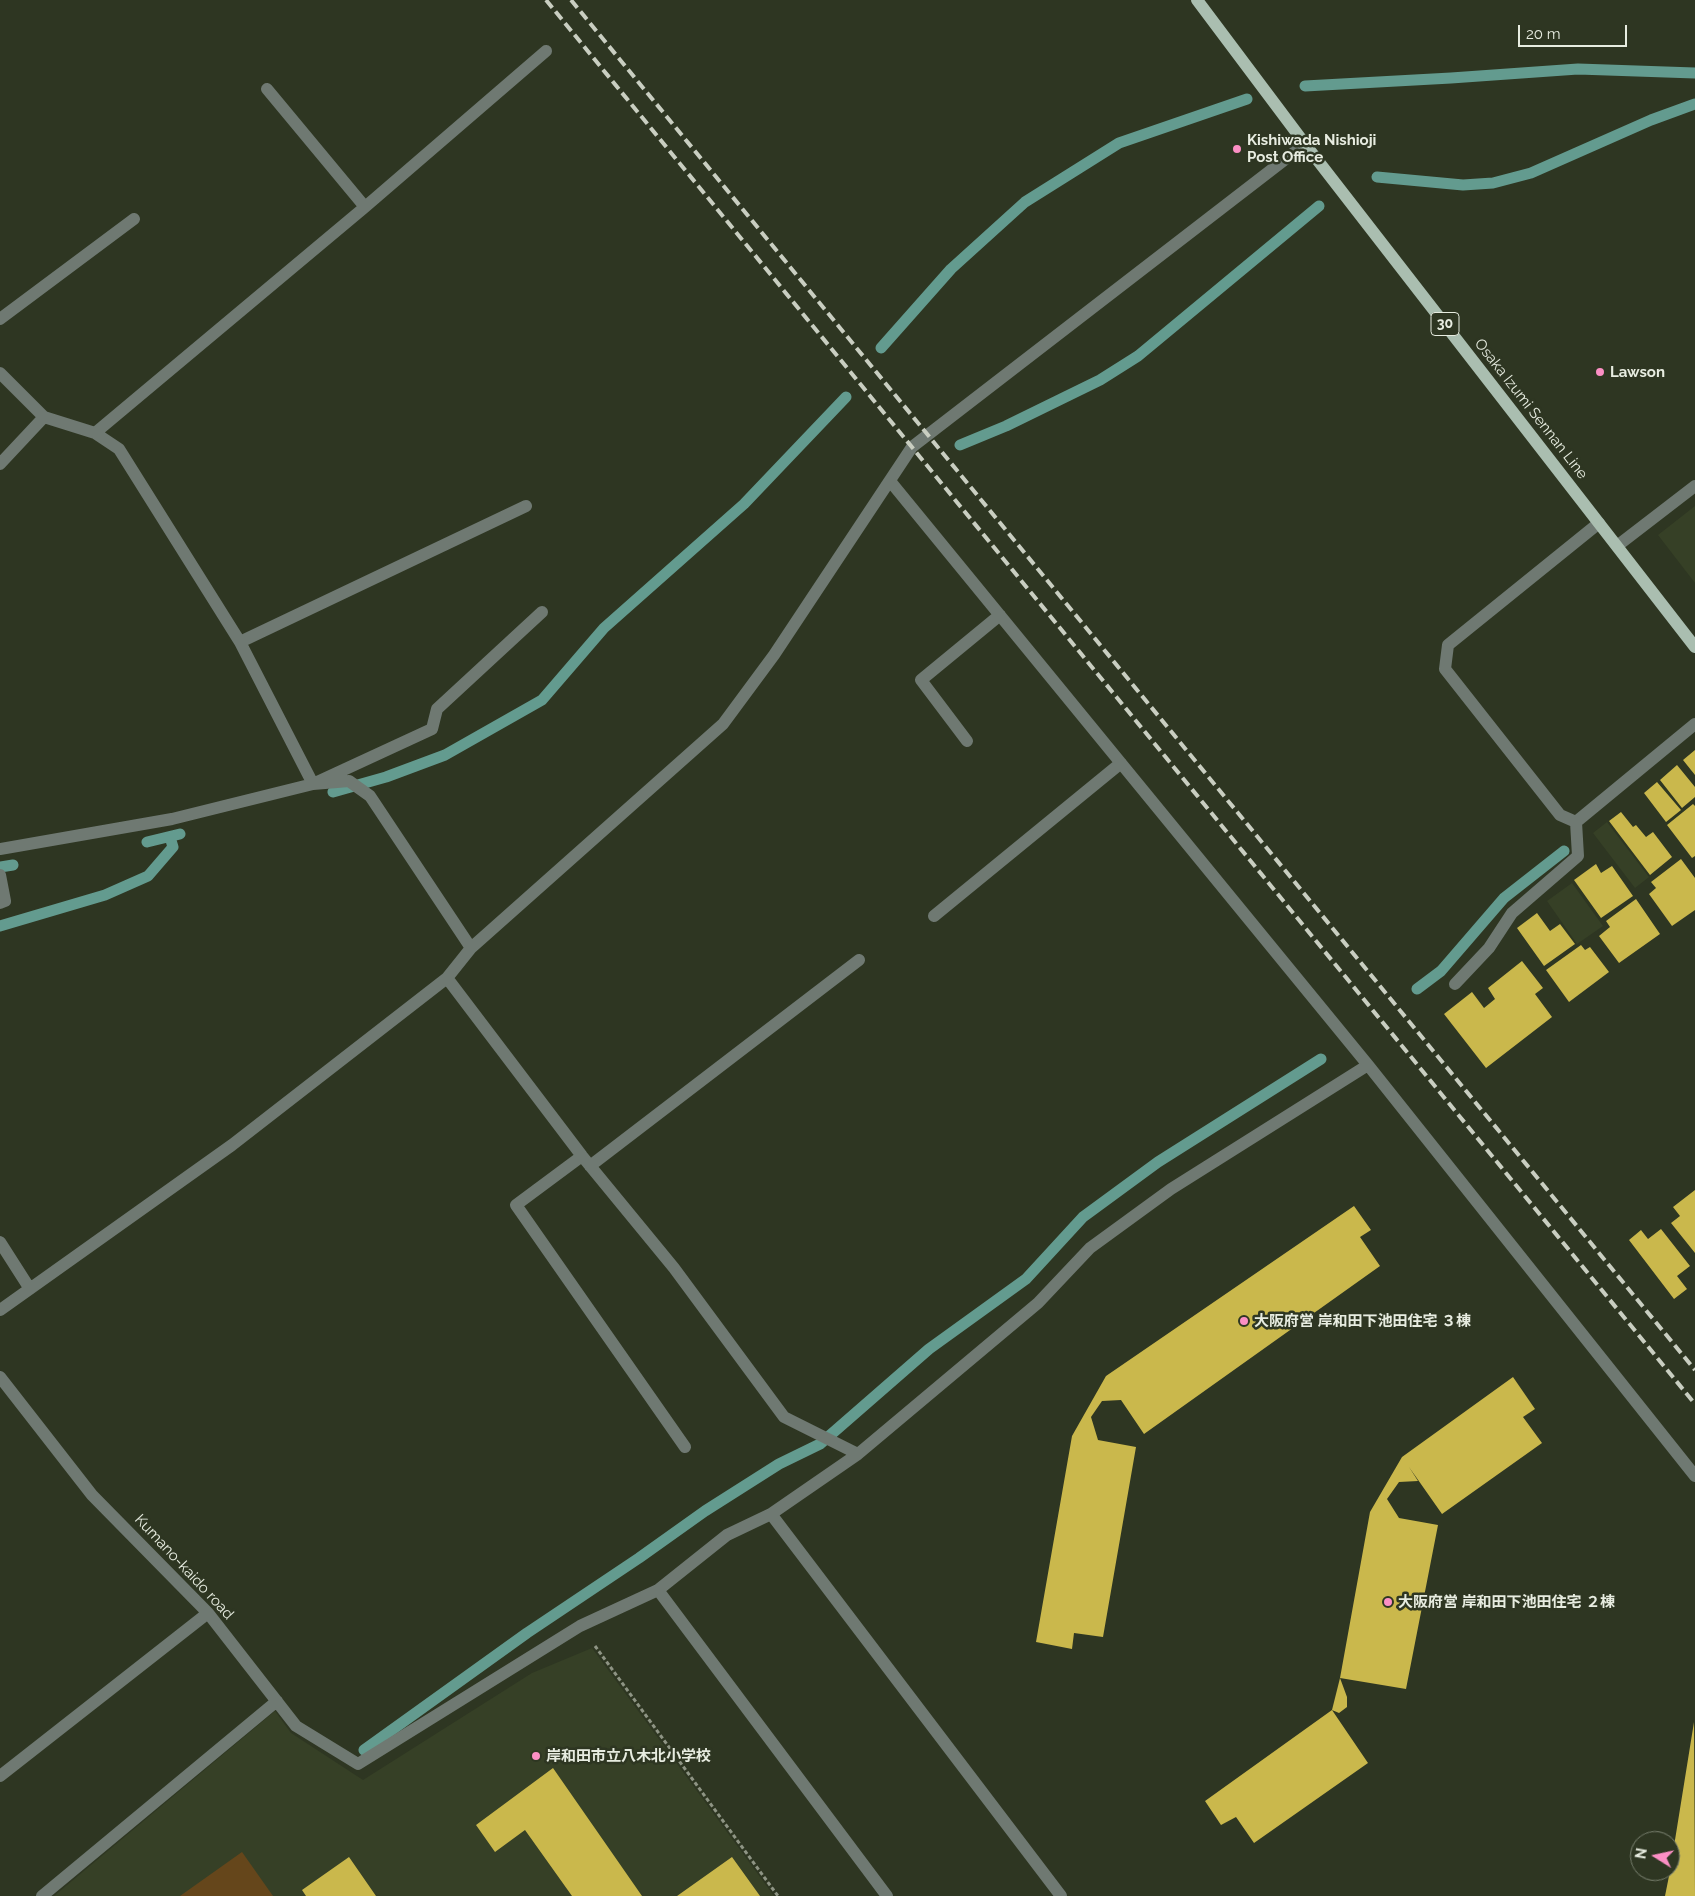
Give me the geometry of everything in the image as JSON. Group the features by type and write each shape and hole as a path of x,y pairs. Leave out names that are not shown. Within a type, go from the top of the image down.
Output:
{"main road":[{"name":"Osaka Izumi Sennan Line","path":"1197,0 1305,144 1695,647"}],"street":[{"path":"95,433 365,207 546,51"},
{"path":"267,89 365,207"},
{"path":"0,1310 232,1144 447,978 472,948 723,724 774,655 912,447 1305,144"},
{"path":"0,319 134,220"},
{"path":"0,373 44,417 95,433 120,449 240,642 313,784"},
{"path":"0,464 44,417"},
{"path":"890,481 1368,1064 1695,1476"},
{"path":"1617,546 1695,486"},
{"path":"240,642 526,506"},
{"path":"1576,822 1560,815 1445,669 1448,645 1599,523"},
{"path":"313,784 432,729 436,709 542,612"},
{"path":"967,742 921,680 1000,615"},
{"path":"1576,822 1695,724"},
{"path":"934,916 1121,763"},
{"path":"0,849 172,819 313,784 349,780 370,796 472,948"},
{"path":"1455,984 1489,948 1512,913 1578,856 1576,822"},
{"path":"0,875 5,901 0,903"},
{"path":"685,1447 516,1205 586,1161 858,960"},
{"path":"447,978 586,1161 674,1268 784,1417 858,1454"},
{"path":"580,1626 658,1590 727,1535 771,1514 858,1454 1038,1303 1090,1248 1171,1188 1368,1064"},
{"path":"0,1242 30,1289"},
{"name":"Kumano-kaido road","path":"0,1378 92,1496 208,1613 296,1726 358,1764 580,1626"},
{"path":"771,1514 1061,1896"},
{"path":"658,1590 886,1896"},
{"path":"0,1776 208,1613"},
{"path":"42,1896 277,1701"}],"path":[{"path":"580,1626 778,1896"}],"shaded area":[{"path":"1695,506 1695,583 1658,535"},
{"path":"1607,822 1649,877 1635,888 1593,833"},
{"path":"1572,883 1603,926 1577,944 1547,901"},
{"name":"岸和田市立八木北小学校","path":"592,1648 774,1896 54,1896 275,1711 291,1733 363,1780 532,1673"},
{"path":"242,1852 273,1896 180,1896"}],"building":[{"path":"1695,750 1695,775 1683,760"},
{"path":"1677,765 1695,787 1695,797 1682,808 1660,780"},
{"path":"1657,782 1681,810 1666,822 1644,793"},
{"path":"1693,804 1695,806 1695,856 1692,858 1667,825"},
{"path":"1621,812 1633,827 1636,825 1646,837 1653,832 1672,857 1650,875 1609,821"},
{"path":"1681,859 1695,878 1695,910 1672,926 1649,894 1656,888 1651,882"},
{"path":"1596,864 1601,873 1612,866 1633,896 1601,918 1574,880"},
{"path":"1636,899 1660,934 1619,963 1599,936 1610,927 1606,921"},
{"path":"1537,913 1550,931 1560,924 1575,944 1544,966 1517,928"},
{"path":"1581,945 1585,950 1590,947 1609,972 1569,1002 1546,970"},
{"path":"1522,961 1543,988 1535,994 1552,1017 1486,1068 1444,1014 1472,992 1484,1008 1495,999 1488,988"},
{"path":"1695,1190 1695,1253 1671,1223 1680,1216 1673,1207"},
{"path":"1354,1206 1371,1230 1360,1237 1380,1266 1144,1434 1121,1400 1102,1401 1091,1417 1098,1440 1136,1447 1103,1637 1074,1633 1072,1649 1036,1642 1072,1436 1106,1376"},
{"path":"1661,1229 1690,1266 1677,1276 1687,1289 1674,1299 1629,1240 1641,1230 1648,1239"},
{"path":"1513,1377 1535,1409 1523,1417 1542,1443 1442,1514 1409,1467 1418,1481 1399,1482 1387,1499 1399,1518 1438,1525 1406,1689 1340,1678 1370,1512 1402,1457"},
{"path":"1340,1678 1347,1697 1347,1707 1339,1713 1332,1710"},
{"path":"1332,1710 1368,1763 1254,1843 1236,1817 1221,1825 1205,1801"},
{"path":"1694,1722 1695,1896 1665,1896 1668,1881 1680,1881 1680,1831 1676,1831"},
{"path":"553,1768 642,1896 572,1896 525,1830 495,1852 476,1825"},
{"path":"349,1857 376,1896 306,1896 302,1890"},
{"path":"732,1857 760,1896 677,1896"}],"waterway":[{"path":"1305,86 1578,69 1695,73"},
{"path":"881,348 951,269 1025,202 1119,143 1247,99"},
{"path":"1377,177 1463,185 1493,183 1531,173 1651,120 1695,104"},
{"path":"960,445 1006,426 1100,380 1138,356 1319,206"},
{"path":"333,792 386,777 445,755 542,700 604,628 744,504 846,397"},
{"path":"147,842 180,834"},
{"path":"0,926 105,895 148,876 173,847 170,837"},
{"path":"1417,989 1441,971 1504,898 1564,851"},
{"path":"0,867 13,865"},
{"path":"364,1750 527,1633 705,1511 779,1464 820,1444 929,1349 1026,1279 1083,1217 1158,1162 1321,1059"}],"railway":[{"path":"546,0 1695,1404"},
{"path":"571,0 1695,1370"}],"place":[{"name":"Kishiwada Nishioji Post Office","path":"1237,149"},
{"name":"Lawson","path":"1600,372"},
{"name":"大阪府営 岸和田下池田住宅 ３棟","path":"1244,1321"},
{"name":"大阪府営 岸和田下池田住宅 ２棟","path":"1388,1602"},
{"name":"岸和田市立八木北小学校","path":"536,1756"}]}
